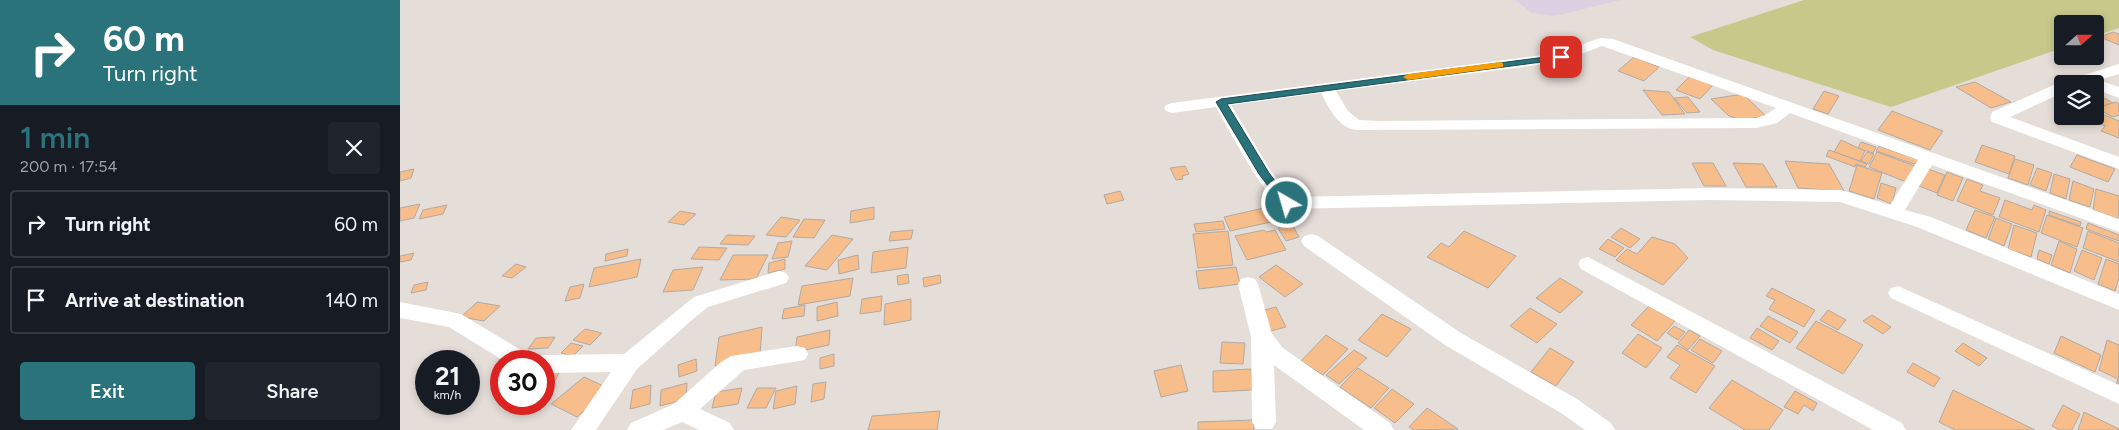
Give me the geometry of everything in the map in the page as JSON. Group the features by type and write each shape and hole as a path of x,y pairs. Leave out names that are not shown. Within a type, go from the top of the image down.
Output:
{"street":[{"path":"1172,108 1561,57 1600,42 1608,42 2119,226"},
{"path":"2104,75 2119,69"},
{"path":"1326,88 1341,114 1355,125 1372,126 1756,123 1771,119 1789,106"},
{"path":"2104,89 2119,93"},
{"path":"2054,92 1998,116 1998,118 2119,163"},
{"path":"1221,102 1264,174 1287,203 1709,194 1841,196 1924,222 2119,302"},
{"path":"1894,213 1929,156"},
{"path":"1311,242 1453,339 1569,406 1603,430"},
{"path":"1588,264 1894,430"},
{"path":"583,430 629,363 686,312 702,302 778,278"},
{"path":"1248,284 1262,336 1264,422"},
{"path":"1898,294 2119,395"},
{"path":"400,310 454,320 503,350"},
{"path":"1262,336 1275,354 1382,430"},
{"path":"639,430 682,411 739,362 797,354"},
{"path":"555,364 629,363"},
{"path":"682,411 722,430"}],"shaded area":[{"path":"1515,0 1620,0 1555,16 1532,13"}],"green space":[{"path":"1804,0 2119,0 2119,28 2104,33 2104,15 2054,15 2054,51 1891,107 1713,50 1690,37"}],"building":[{"path":"2113,32 2119,34 2119,45 2104,39 2104,35"},
{"path":"1634,57 1659,67 1644,81 1618,71"},
{"path":"1690,76 1713,85 1700,99 1676,90"},
{"path":"1975,82 2011,102 1991,108 1956,87"},
{"path":"1643,90 1669,92 1685,114 1662,115"},
{"path":"1824,91 1839,96 1828,114 1813,109"},
{"path":"1743,94 1766,116 1742,120 1729,116 1711,99"},
{"path":"1688,97 1700,112 1687,113 1674,98"},
{"path":"2104,98 2113,103 2104,106"},
{"path":"2116,102 2119,104 2119,115 2113,117 2104,112 2104,106"},
{"path":"1892,111 1943,131 1930,150 1878,130"},
{"path":"2104,115 2119,121 2119,138 2101,131 2105,126 2103,125"},
{"path":"1841,140 1865,151 1860,161 1834,152"},
{"path":"1861,142 1876,147 1873,153 1858,148"},
{"path":"1982,145 2015,156 2009,174 1975,162"},
{"path":"1879,146 1919,160 1917,165 1876,151"},
{"path":"1829,150 1867,164 1865,167 1856,164 1855,167 1826,156"},
{"path":"1867,152 1874,154 1869,164 1861,161"},
{"path":"1877,152 1915,166 1906,182 1869,167"},
{"path":"2077,155 2115,169 2108,182 2070,167"},
{"path":"2015,159 2034,165 2028,185 2008,178"},
{"path":"1785,161 1829,164 1844,191 1798,188"},
{"path":"1692,163 1713,163 1726,186 1704,186"},
{"path":"1733,163 1763,164 1777,187 1746,187"},
{"path":"1857,165 1882,173 1874,199 1849,191"},
{"path":"1185,166 1189,174 1182,176 1183,179 1176,180 1170,168"},
{"path":"2037,168 2052,173 2046,191 2030,185"},
{"path":"414,169 411,178 400,181 400,172"},
{"path":"1928,169 1945,175 1937,193 1919,186"},
{"path":"1947,172 1963,178 1953,201 1937,195"},
{"path":"2054,174 2070,179 2066,199 2050,193"},
{"path":"1967,179 1983,185 1980,191 2000,198 1993,215 1957,201"},
{"path":"2073,181 2094,189 2090,207 2069,200"},
{"path":"1881,183 1896,188 1892,204 1877,198"},
{"path":"2096,189 2119,196 2119,219 2093,210"},
{"path":"1120,191 1124,200 1107,204 1104,195"},
{"path":"2005,200 2032,210 2034,205 2046,210 2039,232 1999,217"},
{"path":"420,204 414,218 400,221 400,208"},
{"path":"447,205 443,214 419,219 423,210"},
{"path":"874,207 874,219 850,223 851,211"},
{"path":"1264,208 1271,222 1230,231 1224,217"},
{"path":"1975,210 1995,217 1986,238 1966,230"},
{"path":"680,211 696,214 684,225 668,222"},
{"path":"2049,211 2081,222 2080,226 2049,215"},
{"path":"2047,215 2083,228 2077,247 2041,233"},
{"path":"781,217 800,220 786,237 766,235"},
{"path":"1996,218 2012,224 2004,246 1988,239"},
{"path":"804,219 825,220 814,238 793,237"},
{"path":"1223,221 1225,229 1196,232 1194,224"},
{"path":"2088,223 2119,235 2119,241 2086,229"},
{"path":"1292,224 1299,237 1286,241 1278,228"},
{"path":"2014,225 2037,233 2031,257 2008,249"},
{"path":"1621,228 1640,239 1630,248 1611,237"},
{"path":"913,230 911,239 889,241 891,232"},
{"path":"1264,230 1266,232 1275,230 1286,250 1247,260 1235,236"},
{"path":"1228,231 1233,265 1198,268 1193,234"},
{"path":"1464,231 1516,256 1488,288 1427,257 1441,243 1449,247"},
{"path":"2088,231 2119,243 2119,262 2083,248"},
{"path":"727,235 755,236 748,245 720,244"},
{"path":"832,235 853,239 827,270 805,266"},
{"path":"1652,237 1675,244 1688,258 1663,285 1616,260 1627,249 1637,254"},
{"path":"1608,239 1624,248 1615,257 1599,249"},
{"path":"792,241 788,257 772,259 778,243"},
{"path":"2059,241 2077,249 2070,273 2051,265"},
{"path":"699,247 727,248 719,260 691,259"},
{"path":"908,247 906,268 871,273 873,252"},
{"path":"628,249 627,256 605,261 606,254"},
{"path":"2039,250 2052,255 2049,264 2037,259"},
{"path":"2082,250 2102,258 2094,280 2074,271"},
{"path":"414,253 411,260 400,262 400,256"},
{"path":"733,255 768,255 756,279 720,280"},
{"path":"858,255 859,269 839,274 838,260"},
{"path":"641,259 637,277 589,287 594,268"},
{"path":"785,259 785,269 768,273 769,263"},
{"path":"2106,259 2119,264 2119,278 2115,291 2098,284"},
{"path":"516,264 526,267 512,278 502,276"},
{"path":"1276,265 1303,284 1285,297 1259,277"},
{"path":"703,267 693,290 663,292 673,270"},
{"path":"1236,267 1240,284 1199,289 1196,271"},
{"path":"908,274 909,283 898,285 897,276"},
{"path":"940,275 941,283 924,287 923,278"},
{"path":"853,278 850,296 798,305 802,286"},
{"path":"1560,278 1583,292 1560,313 1536,298"},
{"path":"428,282 426,290 411,293 414,285"},
{"path":"584,284 580,298 565,301 570,287"},
{"path":"1772,288 1815,310 1804,327 1769,309 1775,300 1766,296"},
{"path":"882,296 881,311 860,314 862,299"},
{"path":"911,299 911,320 884,325 885,304"},
{"path":"477,302 500,306 484,321 461,317"},
{"path":"837,302 838,316 817,321 817,307"},
{"path":"805,305 804,316 782,319 784,309"},
{"path":"1649,306 1675,321 1657,341 1631,325"},
{"path":"1276,307 1286,327 1271,331 1260,311"},
{"path":"1530,308 1557,324 1537,343 1510,326"},
{"path":"1828,310 1846,320 1838,330 1820,320"},
{"path":"1382,314 1411,329 1387,357 1358,340"},
{"path":"1872,315 1891,327 1883,334 1863,321"},
{"path":"1768,316 1798,332 1790,343 1760,326"},
{"path":"1816,321 1863,345 1843,374 1796,348"},
{"path":"1674,326 1685,332 1678,340 1667,333"},
{"path":"762,327 760,355 715,366 719,337"},
{"path":"1757,328 1779,341 1772,350 1750,338"},
{"path":"585,329 602,333 590,345 573,340"},
{"path":"830,330 829,345 795,352 797,337"},
{"path":"1689,330 1700,336 1688,350 1678,343"},
{"path":"1638,334 1662,348 1646,368 1622,353"},
{"path":"1326,335 1348,349 1323,375 1301,361"},
{"path":"2061,336 2101,355 2095,372 2054,353"},
{"path":"555,337 548,348 528,349 536,338"},
{"path":"1700,339 1722,351 1713,363 1691,350"},
{"path":"2107,340 2119,345 2119,387 2116,386 2118,379 2099,370"},
{"path":"1222,342 1245,343 1243,364 1220,363"},
{"path":"571,343 583,346 573,356 561,353"},
{"path":"1963,343 1987,358 1979,366 1955,351"},
{"path":"1677,345 1715,366 1696,393 1670,378 1680,365 1667,357"},
{"path":"1550,348 1574,362 1556,386 1531,372"},
{"path":"1354,350 1367,358 1339,384 1326,375"},
{"path":"834,354 834,366 820,369 820,358"},
{"path":"696,359 697,371 679,377 678,365"},
{"path":"1913,363 1940,378 1934,387 1907,372"},
{"path":"1181,365 1188,391 1161,397 1154,371"},
{"path":"562,366 555,381 555,367"},
{"path":"1358,368 1389,388 1371,408 1340,387"},
{"path":"1251,369 1252,390 1213,392 1213,371"},
{"path":"584,377 610,389 577,417 555,406 555,401"},
{"path":"1732,380 1783,410 1769,430 1745,430 1709,408"},
{"path":"826,382 824,399 811,402 813,384"},
{"path":"687,383 686,399 660,406 661,390"},
{"path":"651,385 650,404 630,409 633,390"},
{"path":"797,386 795,404 773,409 776,391"},
{"path":"742,388 738,404 712,408 716,392"},
{"path":"757,388 776,388 766,408 747,408"},
{"path":"1392,389 1414,404 1395,423 1374,408"},
{"path":"1953,390 2035,430 1955,430 1939,422"},
{"path":"1795,391 1817,403 1813,411 1804,405 1798,414 1784,407"},
{"path":"2063,405 2080,414 2072,430 2060,430 2052,426"},
{"path":"1427,408 1458,429 1414,430 1409,427"},
{"path":"940,411 937,430 868,430 872,416"},
{"path":"2084,412 2119,429 2119,430 2078,430"},
{"path":"1253,420 1254,430 1198,430 1198,422"}],"slow traffic":[{"path":"1408,77 1500,65"}],"route":[{"path":"1287,203 1264,174 1221,102 1561,57"}]}
